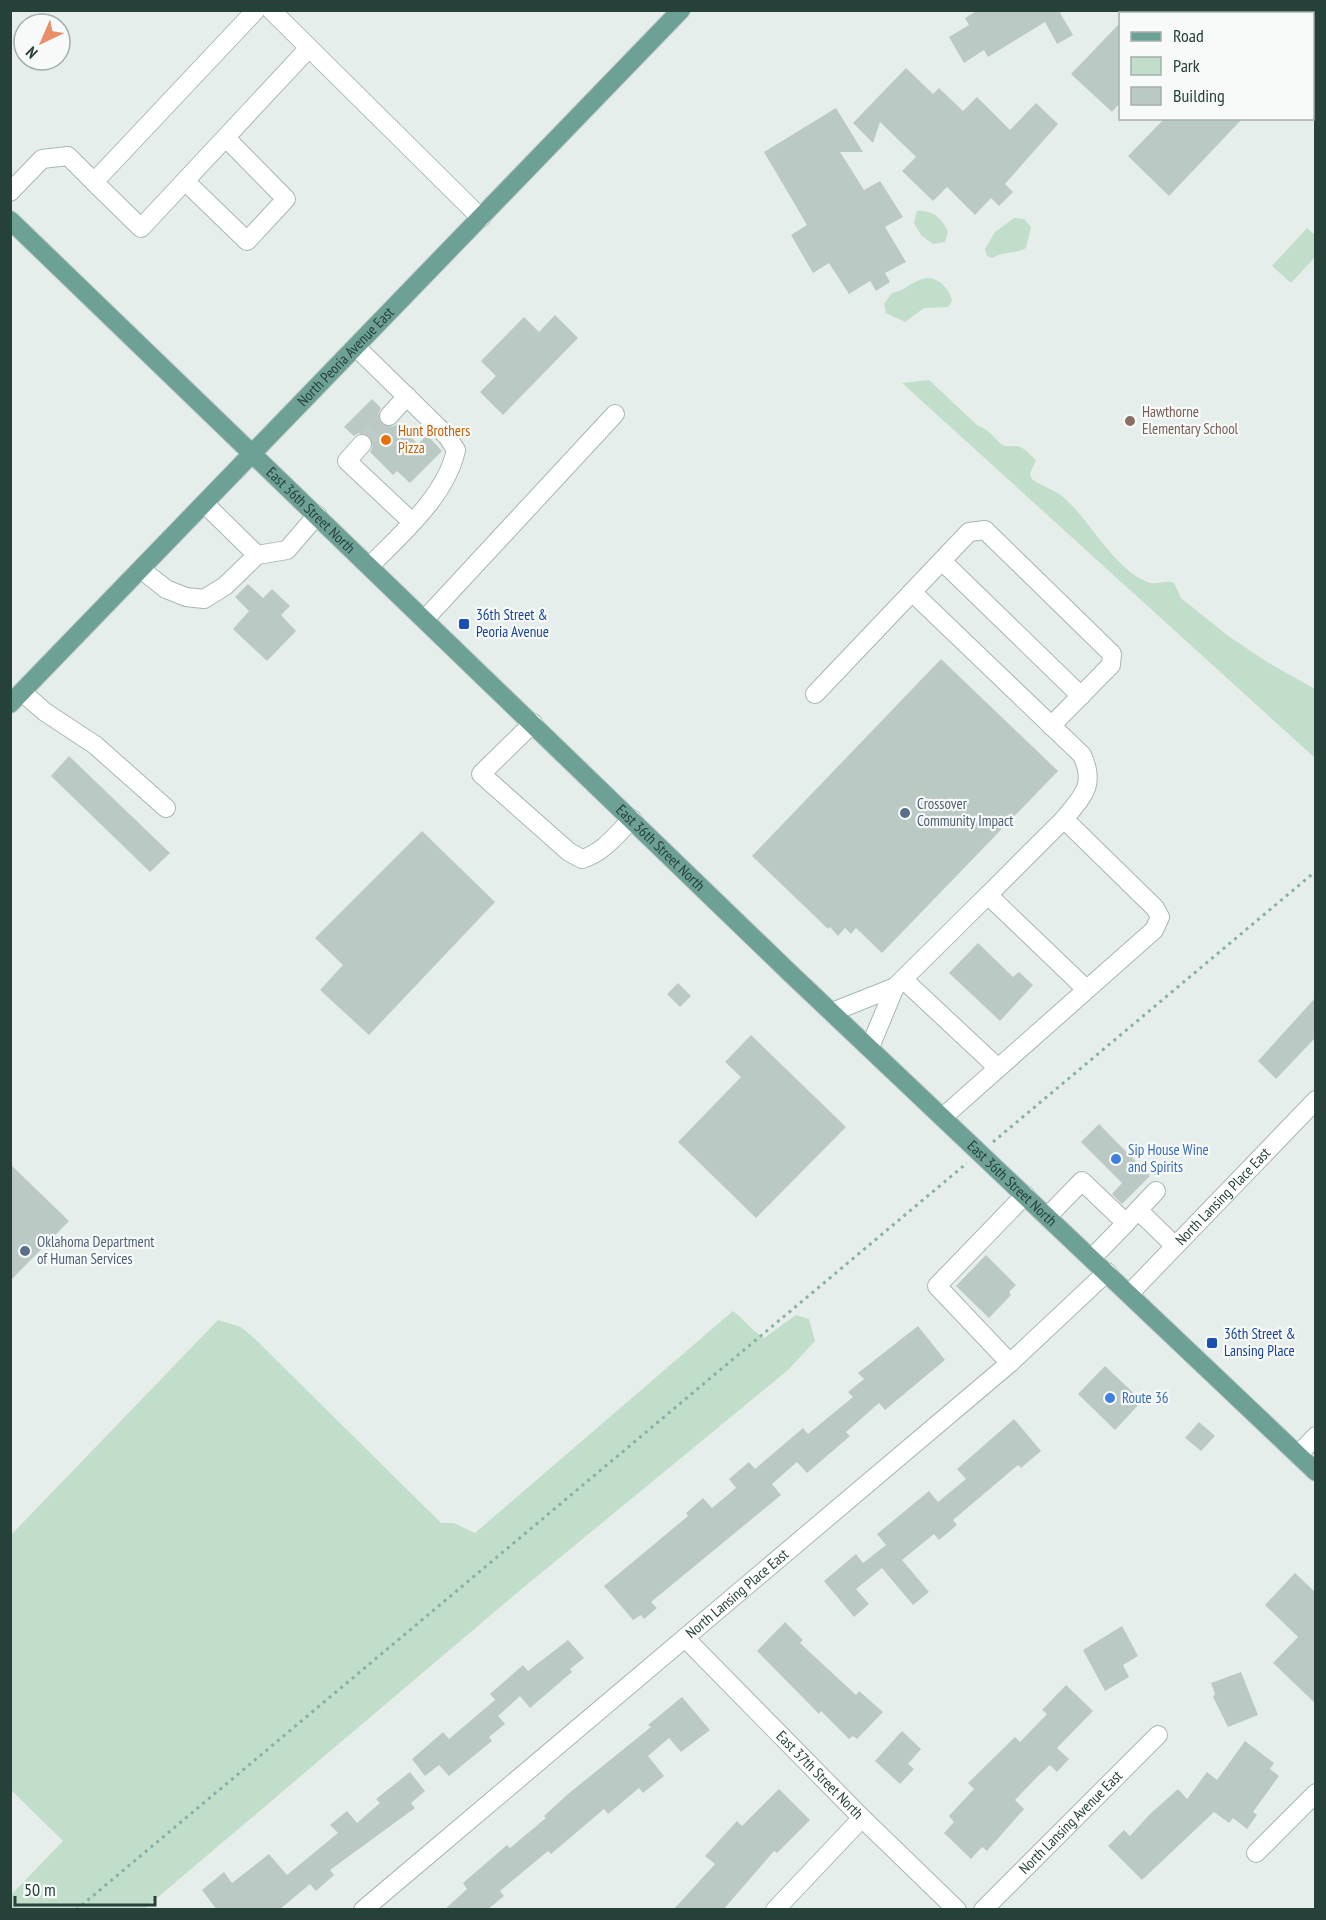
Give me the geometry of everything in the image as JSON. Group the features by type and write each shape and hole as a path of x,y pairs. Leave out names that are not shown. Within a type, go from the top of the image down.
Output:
{"main road":[{"name":"North Peoria Avenue East","path":"16,698 681,10"},
{"name":"East 36th Street North","path":"10,220 832,1012 1316,1472"}],"street":[{"path":"94,182 256,10"},
{"path":"271,10 481,218"},
{"path":"10,192 42,159 68,156 141,228 309,48"},
{"path":"186,182 247,241 286,199 226,138"},
{"path":"356,347 447,436 456,450 452,470 412,522 370,566"},
{"path":"389,416 407,396"},
{"path":"425,619 615,414"},
{"path":"362,444 347,461 412,522"},
{"path":"205,504 257,555"},
{"path":"142,570 166,589 186,597 204,599 225,586 257,555 287,550 317,515"},
{"path":"815,694 969,532 985,530 1112,654 1111,665 1052,726"},
{"path":"942,561 1081,696"},
{"path":"870,1047 899,983 1064,819 1086,791 1088,769 1082,755 912,592"},
{"path":"16,698 45,712 95,745 166,807"},
{"path":"533,723 481,774 568,852 582,859 593,856 606,846 632,819"},
{"path":"943,1117 1154,930 1160,917 1155,908 1064,819"},
{"path":"988,895 1086,989"},
{"path":"832,1012 899,983"},
{"path":"899,983 997,1067"},
{"name":"North Lansing Place East","path":"1130,1293 1316,1100"},
{"path":"1048,1216 1082,1180 1175,1246"},
{"path":"1092,1258 1156,1191"},
{"path":"1010,1363 937,1286 1025,1195"},
{"name":"North Lansing Place East","path":"363,1910 1010,1363 1107,1272"},
{"path":"1298,1455 1316,1436"},
{"name":"East 37th Street North","path":"686,1638 861,1818 957,1910"},
{"name":"North Lansing Avenue East","path":"983,1910 1158,1736"},
{"path":"1256,1853 1316,1793"},
{"path":"775,1910 861,1818"}],"path":[{"path":"76,1910 1316,871"}],"green space":[{"path":"917,211 932,213 940,219 948,232 945,242 933,244 921,235 914,223"},
{"path":"1014,218 1024,219 1031,227 1026,248 992,258 987,256 985,249 995,232"},
{"path":"1307,228 1315,235 1315,257 1291,283 1272,266"},
{"path":"927,278 940,282 946,288 952,301 948,307 924,308 905,322 886,313 884,304 892,293"},
{"path":"929,380 978,426 988,431 1001,444 1018,446 1036,460 1030,474 1032,479 1056,492 1074,507 1112,554 1134,575 1150,583 1174,583 1181,598 1227,635 1267,662 1315,689 1315,758 902,383"},
{"path":"733,1311 764,1338 796,1315 809,1319 815,1341 788,1370 512,1597 144,1909 11,1909 11,1895 63,1841 11,1790 11,1535 218,1320 241,1327 254,1338 441,1523 454,1523 475,1533"}],"building":[{"path":"978,10 1064,10 1060,13 1073,35 1057,44 1045,22 988,57 984,50 964,63 949,37 969,25 965,18"},
{"path":"1119,24 1119,104 1112,112 1071,74"},
{"path":"906,68 933,94 939,88 963,111 977,97 1010,130 1036,103 1058,124 1005,184 1013,192 999,206 991,198 975,215 947,187 933,201 902,171 916,157 880,122 873,143 853,123"},
{"path":"836,108 863,152 840,152 864,190 880,181 903,217 885,227 906,262 885,273 890,282 876,291 870,281 849,294 829,263 813,273 791,235 807,225 764,152"},
{"path":"1163,120 1241,120 1169,196 1128,156"},
{"path":"555,315 578,338 503,415 480,392 496,376 481,361 524,317 539,332"},
{"name":"Hunt Brothers Pizza","path":"372,399 381,408 378,414 382,425 392,427 397,424 418,444 427,435 442,451 410,483 397,471 393,475 370,452 373,446 369,435 359,433 354,436 344,427"},
{"path":"248,584 263,598 272,589 290,606 281,615 296,631 267,661 233,629 249,611 235,597"},
{"name":"Crossover Community Impact","path":"941,659 1058,771 882,953 856,928 851,934 845,928 838,936 830,927 828,929 752,856"},
{"path":"69,756 170,853 150,872 51,776"},
{"path":"422,831 495,902 369,1035 320,990 343,965 315,938"},
{"path":"978,943 1013,977 1019,972 1033,985 1000,1021 949,973"},
{"path":"678,983 691,996 680,1007 667,994"},
{"path":"1316,997 1316,1037 1276,1079 1258,1061"},
{"path":"751,1035 846,1127 756,1218 678,1142 741,1077 725,1062"},
{"name":"Sip House Wine and Spirits","path":"1099,1124 1150,1176 1122,1204 1112,1194 1122,1183 1081,1142"},
{"name":"Oklahoma Department of Human Services","path":"10,1164 69,1221 10,1281"},
{"path":"986,1255 1016,1285 1009,1292 1011,1295 989,1318 956,1286"},
{"path":"918,1326 945,1360 885,1410 879,1403 846,1432 850,1436 807,1473 797,1462 772,1484 781,1495 651,1602 657,1608 644,1619 641,1615 633,1620 604,1586 688,1516 686,1513 703,1498 712,1508 736,1488 729,1479 749,1462 755,1469 803,1428 808,1434 853,1397 848,1392 864,1379 858,1373"},
{"name":"Route 36","path":"1105,1366 1142,1401 1115,1430 1078,1394"},
{"path":"1014,1419 1041,1451 1021,1468 1018,1465 953,1520 957,1525 939,1540 934,1534 902,1560 929,1592 913,1605 882,1568 856,1589 869,1604 854,1617 824,1581 856,1554 863,1563 886,1545 877,1534 929,1491 938,1502 966,1479 957,1469"},
{"name":"Route 36","path":"1199,1422 1215,1436 1201,1451 1185,1438"},
{"path":"1295,1573 1316,1593 1316,1704 1273,1663 1298,1637 1265,1605"},
{"path":"785,1622 803,1640 800,1643 856,1695 859,1691 883,1712 857,1739 853,1736 849,1739 821,1711 819,1714 757,1651"},
{"path":"1122,1626 1138,1656 1123,1665 1129,1677 1105,1691 1083,1650"},
{"path":"568,1640 584,1658 570,1669 572,1672 530,1708 520,1696 498,1716 505,1724 489,1737 492,1741 449,1776 439,1765 425,1776 412,1759 443,1732 449,1739 495,1700 490,1694 523,1665 528,1671"},
{"path":"1241,1672 1258,1715 1228,1727 1213,1697 1215,1694 1211,1683"},
{"path":"1066,1685 1093,1711 1057,1748 1069,1759 1057,1772 1050,1765 1037,1777 1015,1800 1024,1809 987,1851 982,1847 971,1859 944,1833 954,1822 949,1816 974,1789 968,1783 1015,1737 1020,1742 1047,1714 1042,1710"},
{"path":"682,1697 710,1730 681,1752 669,1738 648,1756 664,1776 643,1793 639,1788 608,1814 604,1809 551,1854 548,1851 500,1891 504,1896 487,1910 444,1910 467,1889 463,1883 507,1845 510,1848 546,1818 544,1816 568,1794 651,1727 648,1725"},
{"path":"902,1731 921,1749 908,1764 914,1769 900,1784 875,1761"},
{"path":"1245,1741 1274,1763 1270,1769 1279,1776 1253,1812 1257,1815 1247,1829 1233,1818 1229,1823 1214,1812 1142,1880 1108,1846 1124,1830 1130,1836 1178,1789 1187,1799 1207,1772 1217,1780"},
{"path":"410,1772 425,1791 411,1803 415,1808 330,1870 334,1875 316,1891 310,1884 279,1910 217,1910 202,1890 224,1872 232,1883 269,1854 287,1875 338,1833 330,1825 347,1811 357,1823 380,1803 376,1799"},
{"path":"779,1789 810,1820 777,1853 774,1851 723,1910 673,1910 715,1864 705,1856 737,1821 742,1826"}],"tunnel":[{"path":"362,444 389,416"}],"place":[{"name":"Hawthorne Elementary School","path":"1130,421"},
{"name":"Hunt Brothers Pizza","path":"386,440"},
{"name":"36th Street & Peoria Avenue","path":"464,624"},
{"name":"Crossover Community Impact","path":"905,813"},
{"name":"Sip House Wine and Spirits","path":"1116,1159"},
{"name":"Oklahoma Department of Human Services","path":"25,1251"},
{"name":"36th Street & Lansing Place","path":"1212,1343"},
{"name":"Route 36","path":"1110,1398"}]}
